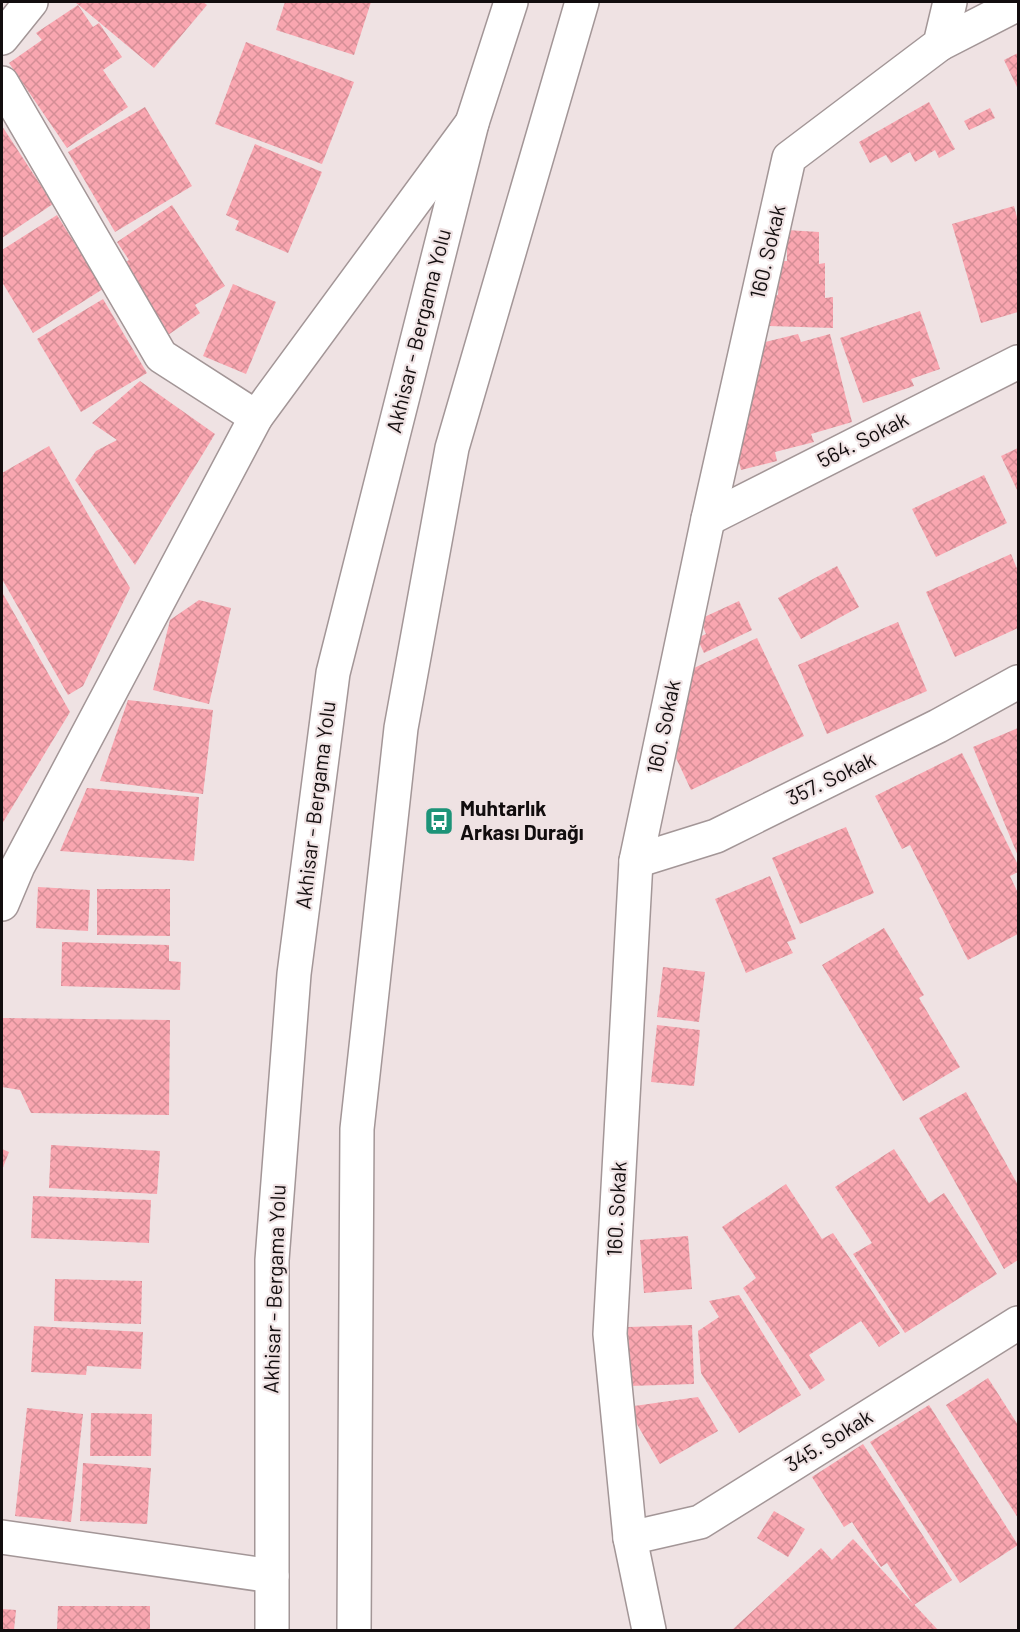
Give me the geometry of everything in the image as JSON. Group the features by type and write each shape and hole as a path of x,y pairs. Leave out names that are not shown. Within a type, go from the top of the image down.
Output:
{"street":[{"path":"2,38 31,2"},
{"name":"Akhisar - Bergama Yolu","path":"272,1630 272,1260 294,974 333,673 472,123 511,2"},
{"path":"354,1630 357,1129 401,728 452,448 582,2"},
{"path":"940,44 950,2"},
{"name":"160. Sokak","path":"649,1630 630,1538 610,1334 636,861 708,519 789,158 940,44 1018,4"},
{"path":"2,83 161,357 256,417"},
{"path":"2,904 18,866 256,417 472,123"},
{"name":"564. Sokak","path":"708,519 1018,362"},
{"name":"357. Sokak","path":"636,861 716,836 938,726 1018,682"},
{"name":"345. Sokak","path":"630,1538 700,1522 1018,1323"},
{"path":"2,1537 272,1576"}],"building":[{"path":"75,2 203,2 207,5 154,68"},
{"path":"285,2 371,2 354,55 276,30"},
{"path":"78,5 93,27 99,23 122,57 103,70 128,107 67,148 9,63 42,40 36,33"},
{"path":"246,42 354,82 322,164 215,124"},
{"path":"1018,53 1018,89 1004,60"},
{"path":"929,102 955,149 939,158 935,150 915,162 910,152 891,163 886,155 870,163 859,142"},
{"path":"145,107 192,186 115,232 68,152"},
{"path":"990,108 995,118 969,130 964,121"},
{"path":"2,126 53,204 2,238"},
{"path":"255,144 322,172 288,253 235,230 239,221 226,215"},
{"path":"172,205 225,286 195,305 200,313 168,335 121,265 129,260 117,242"},
{"path":"1014,206 1018,221 1018,312 981,323 952,224"},
{"path":"57,215 103,289 33,333 2,282 2,250"},
{"path":"787,230 819,232 819,264 825,263 825,298 833,297 833,328 769,326 769,294 778,295 779,261 787,261"},
{"path":"233,284 276,302 246,374 203,356"},
{"path":"103,299 147,373 81,412 37,339"},
{"path":"920,311 940,369 911,379 914,386 863,403 840,338"},
{"path":"798,334 801,342 830,334 852,422 811,434 814,442 775,452 777,461 741,470 733,437 757,344"},
{"path":"140,381 215,434 135,565 75,480 96,451 117,440 92,423"},
{"path":"49,446 130,588 83,686 68,695 2,579 2,473"},
{"path":"1018,448 1018,492 1001,456"},
{"path":"984,475 1007,523 936,557 912,509"},
{"path":"1011,554 1018,571 1018,628 955,657 926,592"},
{"path":"837,566 859,607 801,639 778,598"},
{"path":"2,592 70,712 2,824"},
{"path":"199,600 231,608 209,704 153,690 170,620"},
{"path":"739,601 752,630 704,653 697,638 706,634 700,619"},
{"path":"898,622 927,691 827,734 798,665"},
{"path":"757,638 804,736 691,790 676,758 692,669"},
{"path":"128,700 213,710 203,794 100,781"},
{"path":"1018,728 1018,856 973,747"},
{"path":"962,753 1018,865 1018,872 1010,876 1018,893 1018,934 968,960 910,845 902,849 875,796"},
{"path":"87,788 199,797 194,861 60,851"},
{"path":"846,827 874,893 800,924 772,858"},
{"path":"770,876 796,939 787,942 793,953 746,973 715,899"},
{"path":"38,887 90,890 88,931 36,928"},
{"path":"97,889 170,889 170,936 97,935"},
{"path":"884,928 924,995 919,998 960,1067 903,1101 822,965"},
{"path":"62,942 169,945 169,961 181,962 180,990 61,986"},
{"path":"663,967 705,972 699,1022 657,1017"},
{"path":"2,1018 170,1020 169,1115 31,1113 20,1090 2,1087"},
{"path":"657,1025 700,1030 694,1086 651,1082"},
{"path":"966,1092 1018,1185 1018,1260 1004,1269 919,1118"},
{"path":"51,1145 160,1151 157,1194 49,1188"},
{"path":"2,1149 9,1152 2,1170"},
{"path":"894,1149 929,1203 944,1193 997,1274 905,1333 853,1254 872,1243 835,1187"},
{"path":"786,1184 822,1239 833,1233 900,1333 879,1347 861,1321 809,1355 825,1380 810,1390 743,1288 756,1278 722,1227"},
{"path":"33,1196 151,1200 149,1243 31,1238"},
{"path":"688,1236 692,1289 644,1293 640,1240"},
{"path":"55,1279 142,1281 141,1324 54,1321"},
{"path":"739,1295 801,1395 739,1433 701,1373 698,1331 719,1317 709,1301"},
{"path":"692,1325 694,1384 629,1386 628,1327"},
{"path":"34,1326 143,1332 141,1369 87,1366 86,1375 31,1372"},
{"path":"988,1378 1018,1425 1018,1518 946,1405"},
{"path":"698,1397 718,1431 660,1464 627,1407"},
{"path":"929,1405 1018,1545 960,1583 870,1442"},
{"path":"27,1408 83,1414 71,1522 15,1516"},
{"path":"91,1413 152,1414 151,1456 90,1456"},
{"path":"863,1444 952,1580 914,1605 887,1563 881,1567 852,1522 844,1527 812,1477"},
{"path":"83,1463 151,1468 147,1524 80,1521"},
{"path":"774,1511 805,1529 788,1557 757,1538"},
{"path":"853,1539 938,1630 732,1630 821,1548 832,1560"},
{"path":"58,1606 150,1606 150,1630 57,1630"},
{"path":"2,1609 16,1610 14,1630 2,1630"}],"place":[{"name":"Muhtarlık Arkası Durağı","path":"439,821"}]}
